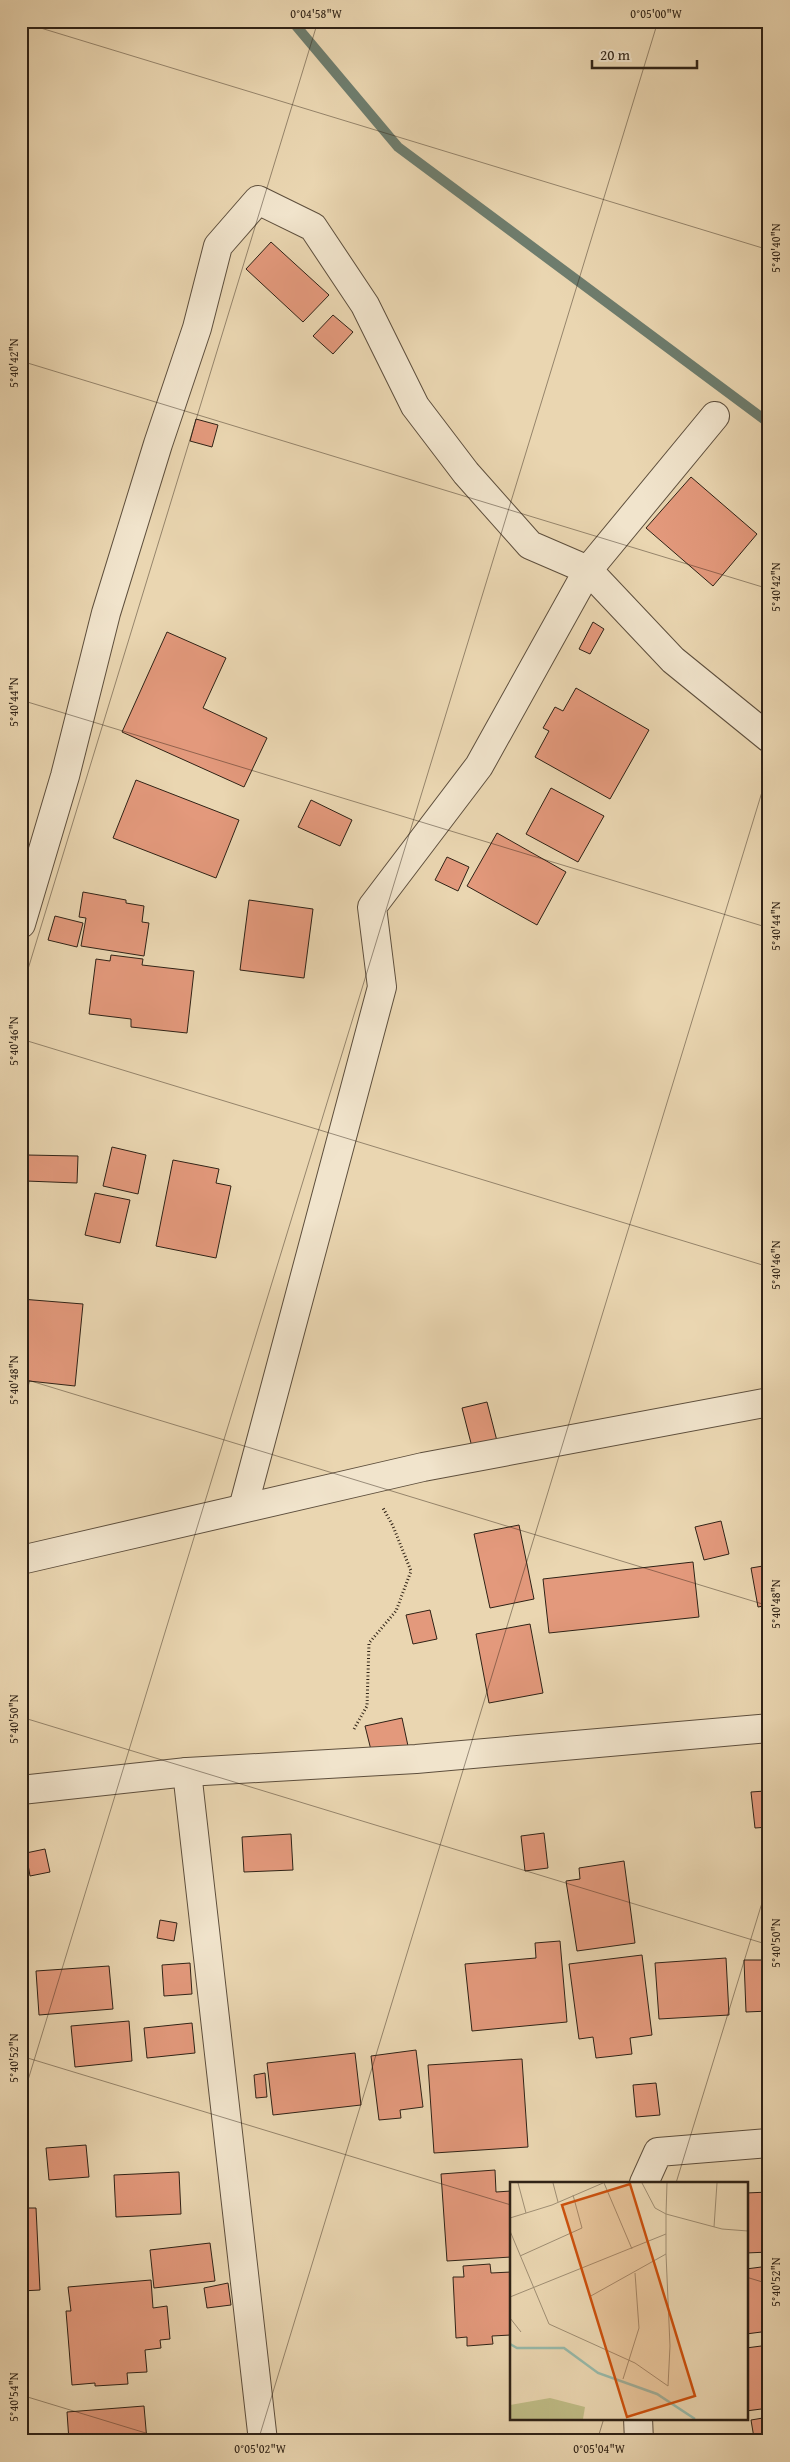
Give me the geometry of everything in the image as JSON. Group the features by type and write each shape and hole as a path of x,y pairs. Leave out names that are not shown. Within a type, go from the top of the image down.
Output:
{"street":[{"path":"21,924 66,776 106,613 158,444 197,328 218,246 258,200 313,227 365,305 415,406 466,473 530,545 588,570 673,660 769,738"},
{"path":"243,1508 382,987 372,907 479,766 588,570 715,416"},
{"path":"21,1560 366,1480 769,1402"},
{"path":"21,1790 186,1772 416,1760 769,1728"},
{"path":"186,1772 263,2441"},
{"path":"644,2182 658,2152 769,2143"},
{"path":"638,2420 639,2441"}],"path":[{"path":"338,1764 368,1706 369,1643 396,1611 411,1571 393,1526 366,1480"}],"building":[{"path":"271,242 329,295 303,322 246,269"},
{"path":"333,315 353,332 333,354 313,336"},
{"path":"196,419 218,425 212,447 190,441"},
{"path":"691,477 757,534 713,586 646,528"},
{"path":"593,622 604,629 590,654 579,649"},
{"path":"167,632 226,658 203,708 267,738 244,787 122,732"},
{"path":"576,688 649,730 610,799 535,757 549,731 543,728 555,707 563,711"},
{"path":"136,780 239,820 216,878 113,838"},
{"path":"551,788 604,816 578,862 526,834"},
{"path":"311,800 352,820 340,846 298,827"},
{"path":"497,833 566,872 537,925 467,886"},
{"path":"447,857 469,867 458,891 435,880"},
{"path":"83,892 126,900 126,903 144,906 142,922 149,923 144,956 81,946 86,918 79,917"},
{"path":"249,900 313,909 304,978 240,970"},
{"path":"55,916 83,923 77,947 48,940"},
{"path":"111,955 143,959 142,965 194,971 187,1033 131,1027 131,1019 89,1014 96,959 110,961"},
{"path":"112,1147 146,1155 138,1194 103,1186"},
{"path":"27,1155 78,1156 77,1183 26,1181"},
{"path":"173,1160 219,1169 216,1183 231,1186 216,1258 156,1246"},
{"path":"95,1193 130,1200 120,1243 85,1235"},
{"path":"21,1299 83,1304 75,1386 29,1381 28,1389 21,1388"},
{"path":"487,1402 497,1441 472,1447 462,1408"},
{"path":"721,1521 729,1554 704,1560 695,1527"},
{"path":"519,1525 534,1599 490,1608 474,1534"},
{"path":"693,1562 699,1617 549,1633 543,1579"},
{"path":"769,1565 769,1605 758,1607 751,1568"},
{"path":"430,1610 437,1639 413,1644 406,1615"},
{"path":"530,1624 543,1693 489,1703 476,1634"},
{"path":"402,1718 408,1746 372,1754 365,1726"},
{"path":"765,1791 769,1827 755,1828 751,1792"},
{"path":"544,1833 548,1868 525,1871 521,1836"},
{"path":"291,1834 293,1870 244,1872 242,1837"},
{"path":"45,1849 50,1872 30,1876 26,1853"},
{"path":"624,1861 635,1943 577,1951 566,1881 580,1879 579,1868"},
{"path":"160,1920 177,1923 174,1941 157,1938"},
{"path":"560,1941 567,2022 472,2031 465,1964 536,1958 535,1943"},
{"path":"642,1955 652,2035 630,2038 632,2054 596,2058 593,2037 579,2039 569,1964"},
{"path":"726,1958 729,2015 659,2019 655,1963"},
{"path":"744,1960 769,1960 769,2011 746,2012"},
{"path":"190,1963 192,1994 164,1996 162,1965"},
{"path":"109,1966 113,2009 39,2015 36,1971"},
{"path":"129,2021 132,2061 75,2067 71,2026"},
{"path":"192,2023 195,2053 147,2058 144,2028"},
{"path":"416,2050 423,2107 400,2110 401,2118 379,2120 371,2056"},
{"path":"355,2053 361,2105 273,2115 267,2063"},
{"path":"522,2059 528,2147 434,2153 428,2065"},
{"path":"265,2073 267,2097 256,2098 254,2075"},
{"path":"656,2083 660,2115 636,2117 633,2085"},
{"path":"86,2145 89,2177 49,2180 46,2148"},
{"path":"495,2170 496,2192 510,2191 510,2257 447,2261 441,2174"},
{"path":"179,2172 181,2214 116,2217 114,2175"},
{"path":"769,2192 769,2252 748,2253 748,2193"},
{"path":"21,2208 36,2208 40,2290 21,2291"},
{"path":"210,2243 215,2281 154,2288 150,2250"},
{"path":"490,2264 491,2273 510,2272 510,2335 492,2336 493,2344 467,2346 467,2337 456,2338 453,2277 464,2277 463,2266"},
{"path":"769,2266 769,2331 748,2334 748,2269"},
{"path":"151,2280 153,2308 167,2306 170,2339 160,2340 161,2348 145,2350 147,2372 127,2373 128,2384 95,2386 95,2383 72,2385 66,2311 71,2311 68,2287"},
{"path":"228,2283 231,2305 207,2308 204,2288"},
{"path":"769,2345 769,2408 748,2411 748,2348"},
{"path":"144,2406 147,2441 69,2441 67,2412"},
{"path":"769,2417 769,2441 746,2441 745,2439 754,2438 751,2420"}],"waterway":[{"path":"292,21 398,147 769,423"}]}
